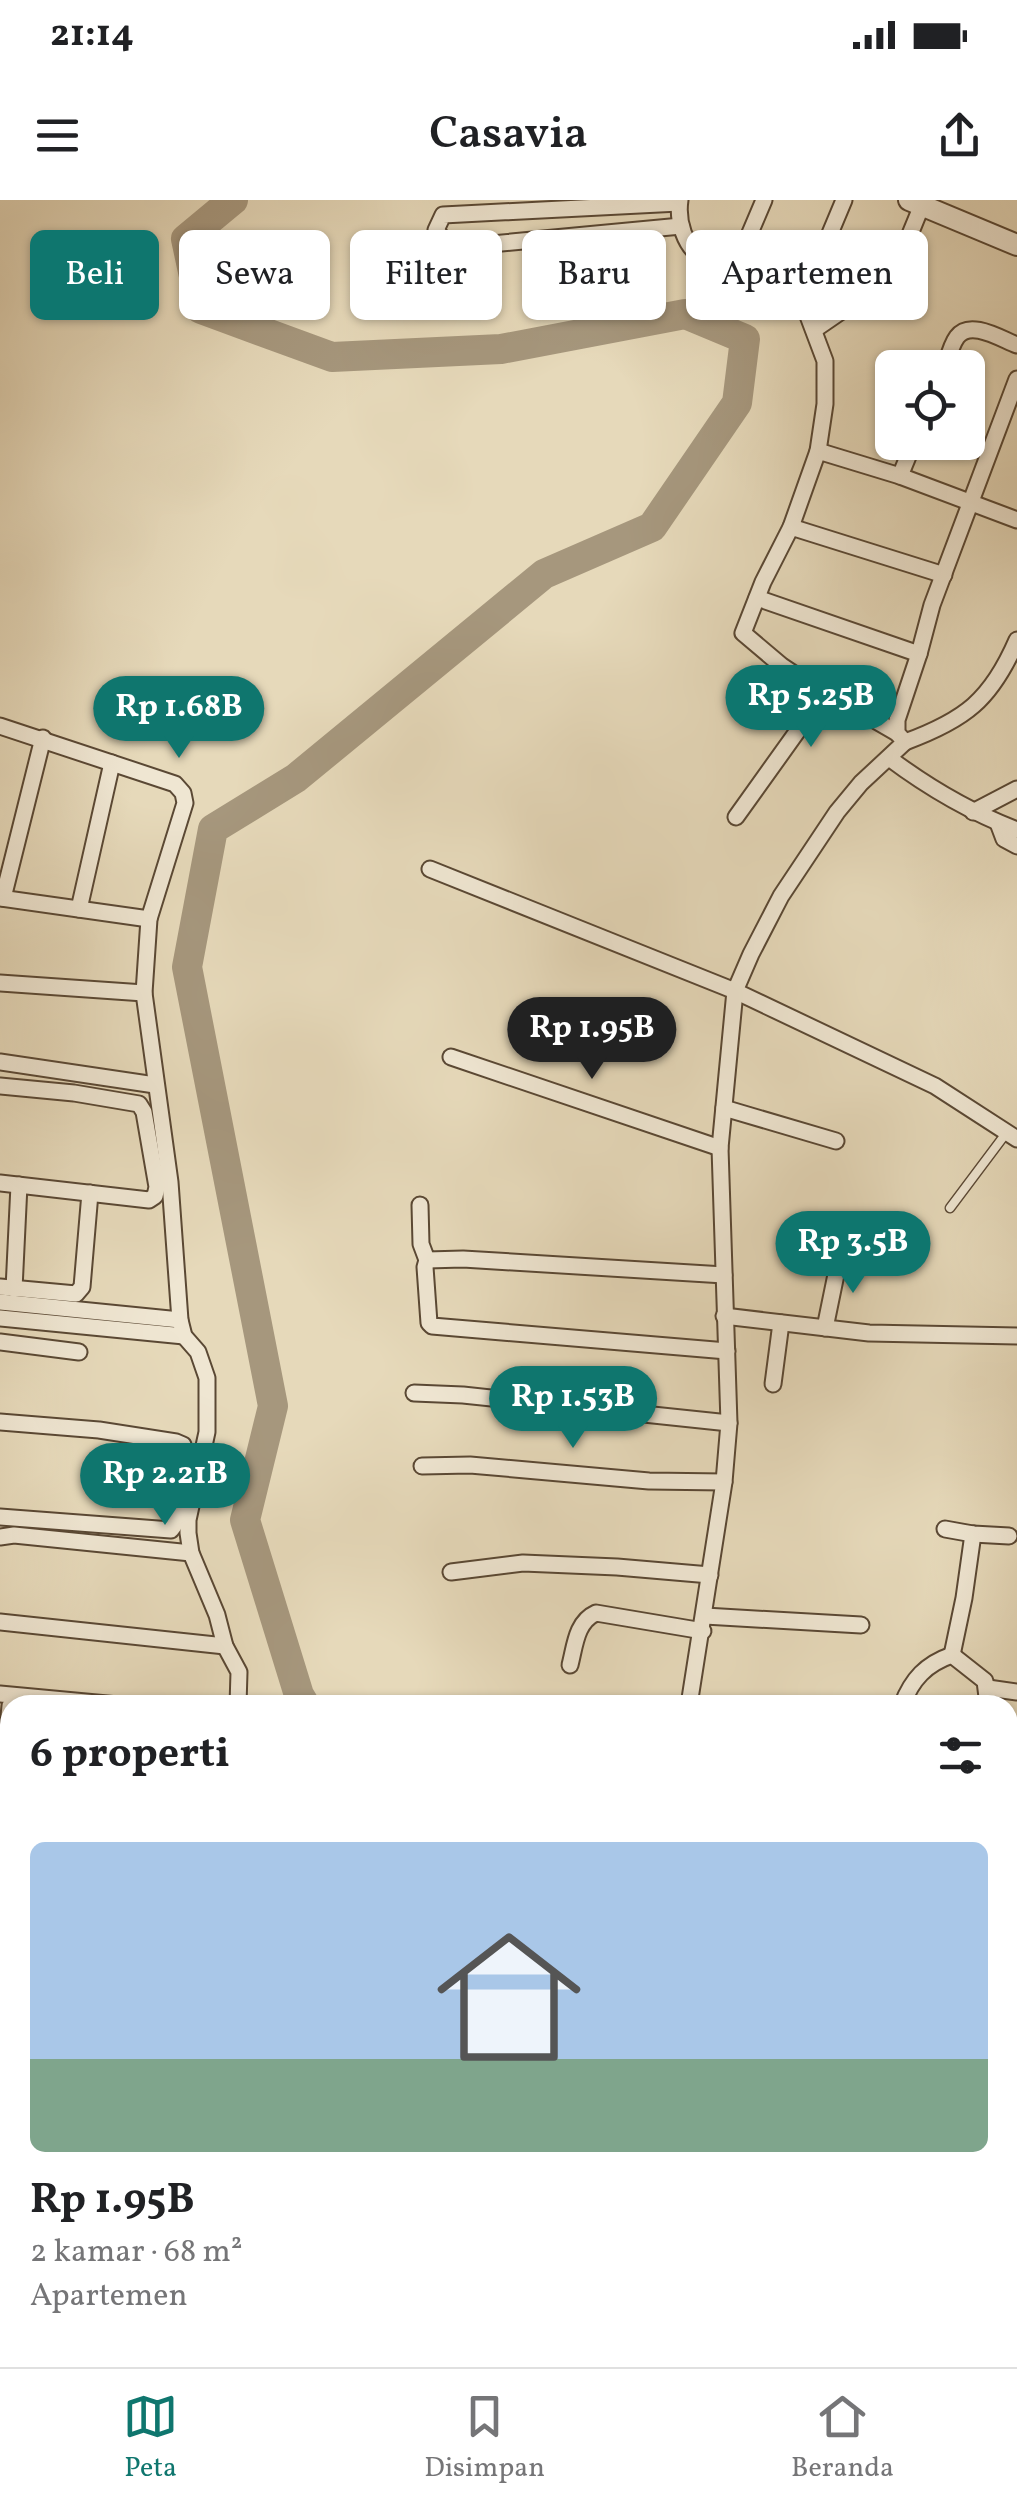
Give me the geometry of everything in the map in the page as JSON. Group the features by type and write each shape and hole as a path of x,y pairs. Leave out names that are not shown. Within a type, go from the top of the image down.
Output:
{"street":[{"path":"751,230 764,200"},
{"path":"832,230 844,200"},
{"path":"681,226 459,246 446,243 436,230 443,215 680,202 681,226 686,237"},
{"path":"814,330 846,308 879,310 916,203 1017,245"},
{"path":"809,320 825,362 825,404 818,450 791,528 743,634 824,694 852,706 901,738"},
{"path":"952,350 958,336 975,329 1017,345"},
{"path":"901,738 897,720 932,605 1017,379"},
{"path":"818,450 1017,520"},
{"path":"900,476 907,460"},
{"path":"791,528 944,575"},
{"path":"757,598 919,654"},
{"path":"692,1695 724,1482 728,1423 720,1148 735,991 781,896 860,783 889,758 901,738 950,724 979,704 992,689 1017,640"},
{"path":"736,818 824,694"},
{"path":"0,726 175,784 183,793 185,804 149,919 144,993 170,1182 182,1328 198,1352 207,1378 208,1432 188,1520 192,1553 225,1646 239,1672 238,1695"},
{"path":"43,738 1,898 149,919"},
{"path":"889,758 928,787 1017,830"},
{"path":"79,908 112,763"},
{"path":"974,812 1017,789"},
{"path":"998,822 1004,839 1017,846"},
{"path":"430,869 735,991 935,1086 1012,1136"},
{"path":"0,983 144,993"},
{"path":"451,1057 720,1148"},
{"path":"0,1062 155,1086"},
{"path":"0,1086 139,1104 144,1112 156,1180 155,1196 148,1200 0,1183"},
{"path":"724,1108 836,1141"},
{"path":"20,1184 7,1288 76,1294 82,1287 90,1193"},
{"path":"420,1205 420,1244 427,1260 428,1323 432,1326 726,1351"},
{"path":"825,1328 840,1255"},
{"path":"427,1260 463,1258 724,1274"},
{"path":"0,1302 182,1328"},
{"path":"724,1316 921,1336 1017,1336"},
{"path":"0,1318 182,1328"},
{"path":"773,1384 781,1323"},
{"path":"0,1342 80,1352"},
{"path":"414,1393 728,1423"},
{"path":"0,1422 99,1430 176,1442 183,1445 184,1457 171,1530 0,1517"},
{"path":"422,1466 724,1482"},
{"path":"945,1528 1009,1536"},
{"path":"952,1654 973,1534"},
{"path":"0,1537 14,1535 192,1553"},
{"path":"451,1572 523,1563 710,1575"},
{"path":"570,1665 579,1629 587,1617 596,1613 704,1623 861,1625"},
{"path":"0,1622 225,1646"},
{"path":"952,1654 985,1681 988,1695"},
{"path":"907,1695 927,1666 952,1654"}],"lane":[{"path":"950,1208 1012,1136"}],"waterway":[{"path":"233,200 186,239 201,309 332,357 501,349 685,314 745,339 737,403 652,527 544,574 296,778 213,829 187,967 273,1406 245,1520 299,1695"}]}
